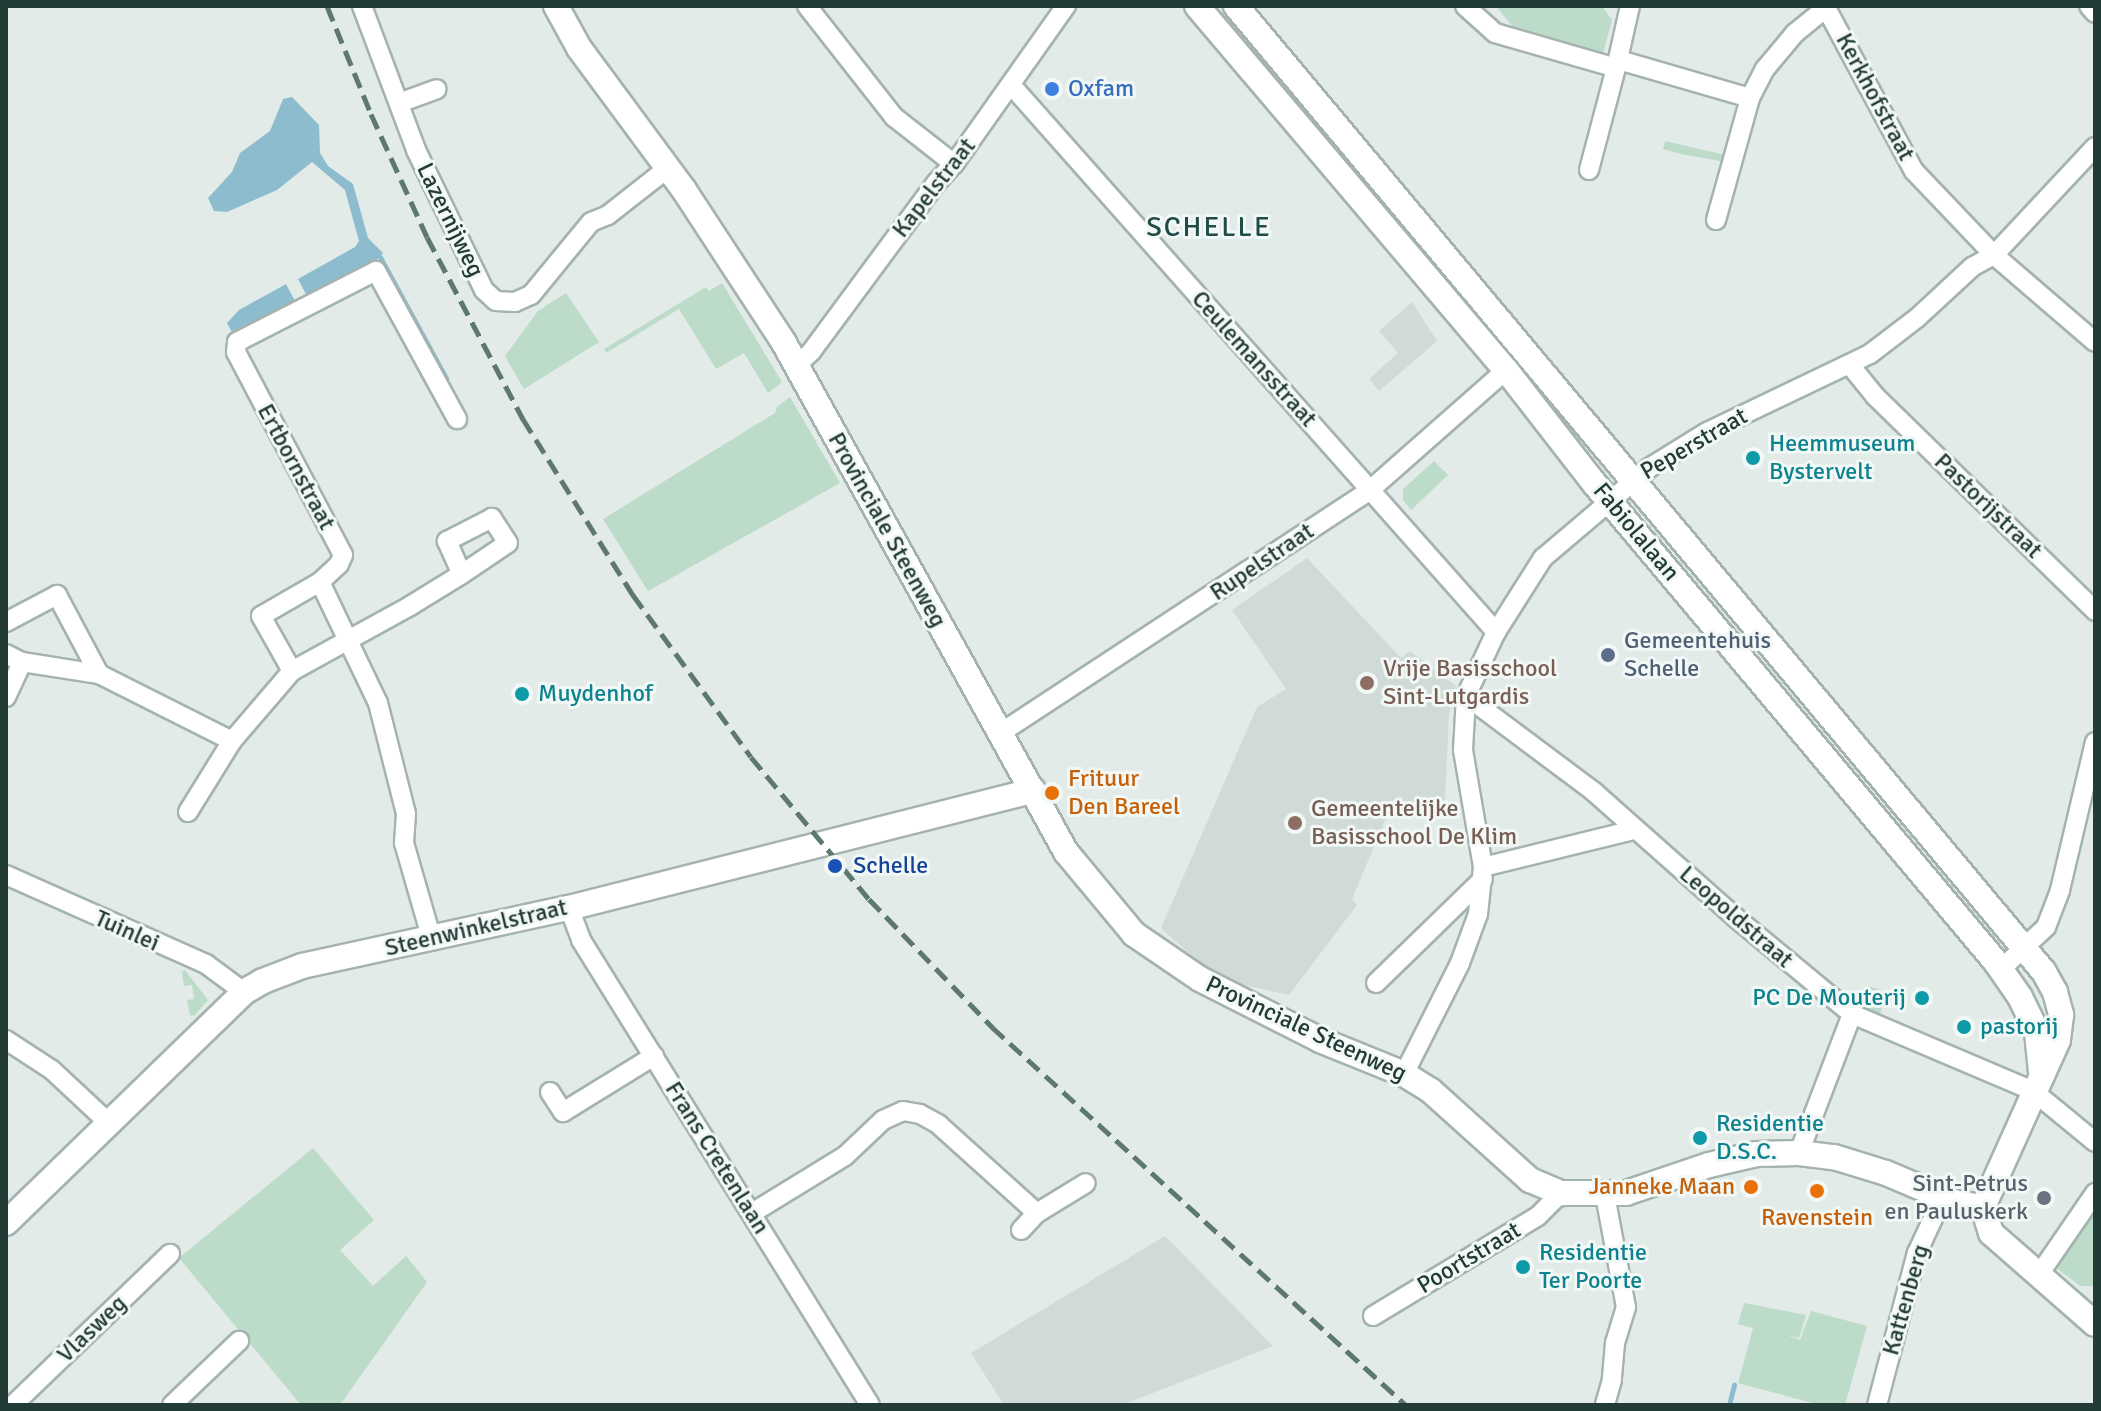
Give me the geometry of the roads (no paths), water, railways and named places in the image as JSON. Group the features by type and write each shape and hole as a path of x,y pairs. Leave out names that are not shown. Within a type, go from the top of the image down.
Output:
{"street":[{"name":"Lazernijweg","path":"362,6 416,150 484,290 496,301 515,302 531,295 591,222 608,215 668,168"},
{"name":"Provinciale Steenweg","path":"556,6 579,48 668,168 797,365 908,572 1002,732 1066,852 1134,934 1229,994 1320,1040 1404,1074 1430,1090 1530,1180 1561,1193 1626,1193 1709,1165 1757,1154 1799,1153 1834,1157 1943,1197 1983,1207"},
{"path":"807,6 894,117 954,164"},
{"name":"Kapelstraat","path":"797,365 811,352 936,183 954,164 1066,6"},
{"name":"Fabiolalaan","path":"1197,6 1506,370 1609,499 2001,969 2020,997 2037,1032 2038,1083"},
{"name":"Fabiolalaan","path":"1236,6 2026,948 2055,992 2061,1015 2058,1040 1983,1207"},
{"path":"1465,6 1495,33 1750,98"},
{"path":"1589,170 1630,6"},
{"path":"2089,6 2095,13"},
{"path":"1716,220 1750,98 1765,69 1788,41 1826,7"},
{"name":"Kerkhofstraat","path":"1826,7 1914,171 1994,255 2095,342"},
{"name":"Ceulemansstraat","path":"1012,86 1496,632"},
{"path":"399,103 437,89"},
{"name":"Peperstraat","path":"1404,1074 1460,963 1478,914 1483,873 1463,750 1462,721 1466,696 1496,632 1543,558 1634,478 1707,432 1850,365 1917,318 1972,267 1994,255 2095,147"},
{"name":"Ertbornstraat","path":"320,582 339,564 343,555 235,346 241,339 376,271 457,419"},
{"name":"Pastorijstraat","path":"1850,365 1875,396 2095,611"},
{"name":"Rupelstraat","path":"1002,732 1370,490 1506,370"},
{"path":"188,812 232,741 292,671 462,574"},
{"path":"292,671 261,616 320,582 378,703 406,814 404,843 432,940"},
{"path":"6,622 57,595 99,674"},
{"path":"6,697 14,658 99,674 232,741"},
{"name":"Leopoldstraat","path":"1466,696 1539,748 1852,1014 2038,1083 2095,1142"},
{"path":"2001,969 2046,927 2060,890 2095,742"},
{"name":"Steenwinkelstraat","path":"6,1223 244,992 263,981 302,966 569,908 1033,791"},
{"path":"1376,983 1483,873 1634,830"},
{"name":"Tuinlei","path":"6,875 206,964 244,992"},
{"name":"Frans Cretenlaan","path":"569,908 581,940 870,1405"},
{"path":"1799,1153 1852,1014"},
{"path":"6,1040 52,1070 110,1124"},
{"path":"550,1092 563,1112 654,1056"},
{"path":"752,1213 845,1156 883,1120 903,1111 920,1114 938,1124 1037,1213"},
{"path":"1021,1230 1037,1213 1086,1183"},
{"name":"Poortstraat","path":"1373,1316 1538,1216 1561,1193"},
{"path":"2038,1276 2095,1193"},
{"path":"1605,1195 1626,1307 1615,1343 1612,1380 1605,1405"},
{"name":"Kattenberg","path":"1877,1405 1917,1253 1943,1197"},
{"path":"1983,1207 1991,1233 2095,1324"},
{"name":"Vlasweg","path":"10,1404 170,1254"},
{"path":"172,1405 239,1341"}],"water":[{"path":"292,97 319,125 320,153 328,166 353,184 368,238 383,253 377,260 307,296 298,279 355,247 359,241 345,190 312,162 277,190 227,212 214,211 208,198 232,172 240,153 270,131 283,99"},
{"path":"286,284 295,301 232,332 227,323 239,310"}],"waterway":[{"path":"380,257 446,378"},
{"path":"1729,1405 1734,1385"}],"railway":[{"path":"327,6 371,114 427,237 523,419 633,595 751,757 869,899 992,1027 1406,1405"}],"place":[{"name":"Oxfam","path":"1052,89"},
{"name":"Heemmuseum Bystervelt","path":"1753,458"},
{"name":"Gemeentehuis Schelle","path":"1608,655"},
{"name":"Vrije Basisschool Sint-Lutgardis","path":"1367,683"},
{"name":"Muydenhof","path":"522,694"},
{"name":"Frituur Den Bareel","path":"1052,793"},
{"name":"Gemeentelijke Basisschool De Klim","path":"1295,823"},
{"name":"Schelle","path":"835,866"},
{"name":"PC De Mouterij","path":"1922,998"},
{"name":"pastorij","path":"1964,1027"},
{"name":"Residentie D.S.C.","path":"1700,1138"},
{"name":"Janneke Maan","path":"1751,1187"},
{"name":"Ravenstein","path":"1817,1191"},
{"name":"Sint-Petrus en Pauluskerk","path":"2044,1198"},
{"name":"Residentie Ter Poorte","path":"1523,1267"}],"district":[{"name":"SCHELLE","path":"1209,227"}]}
